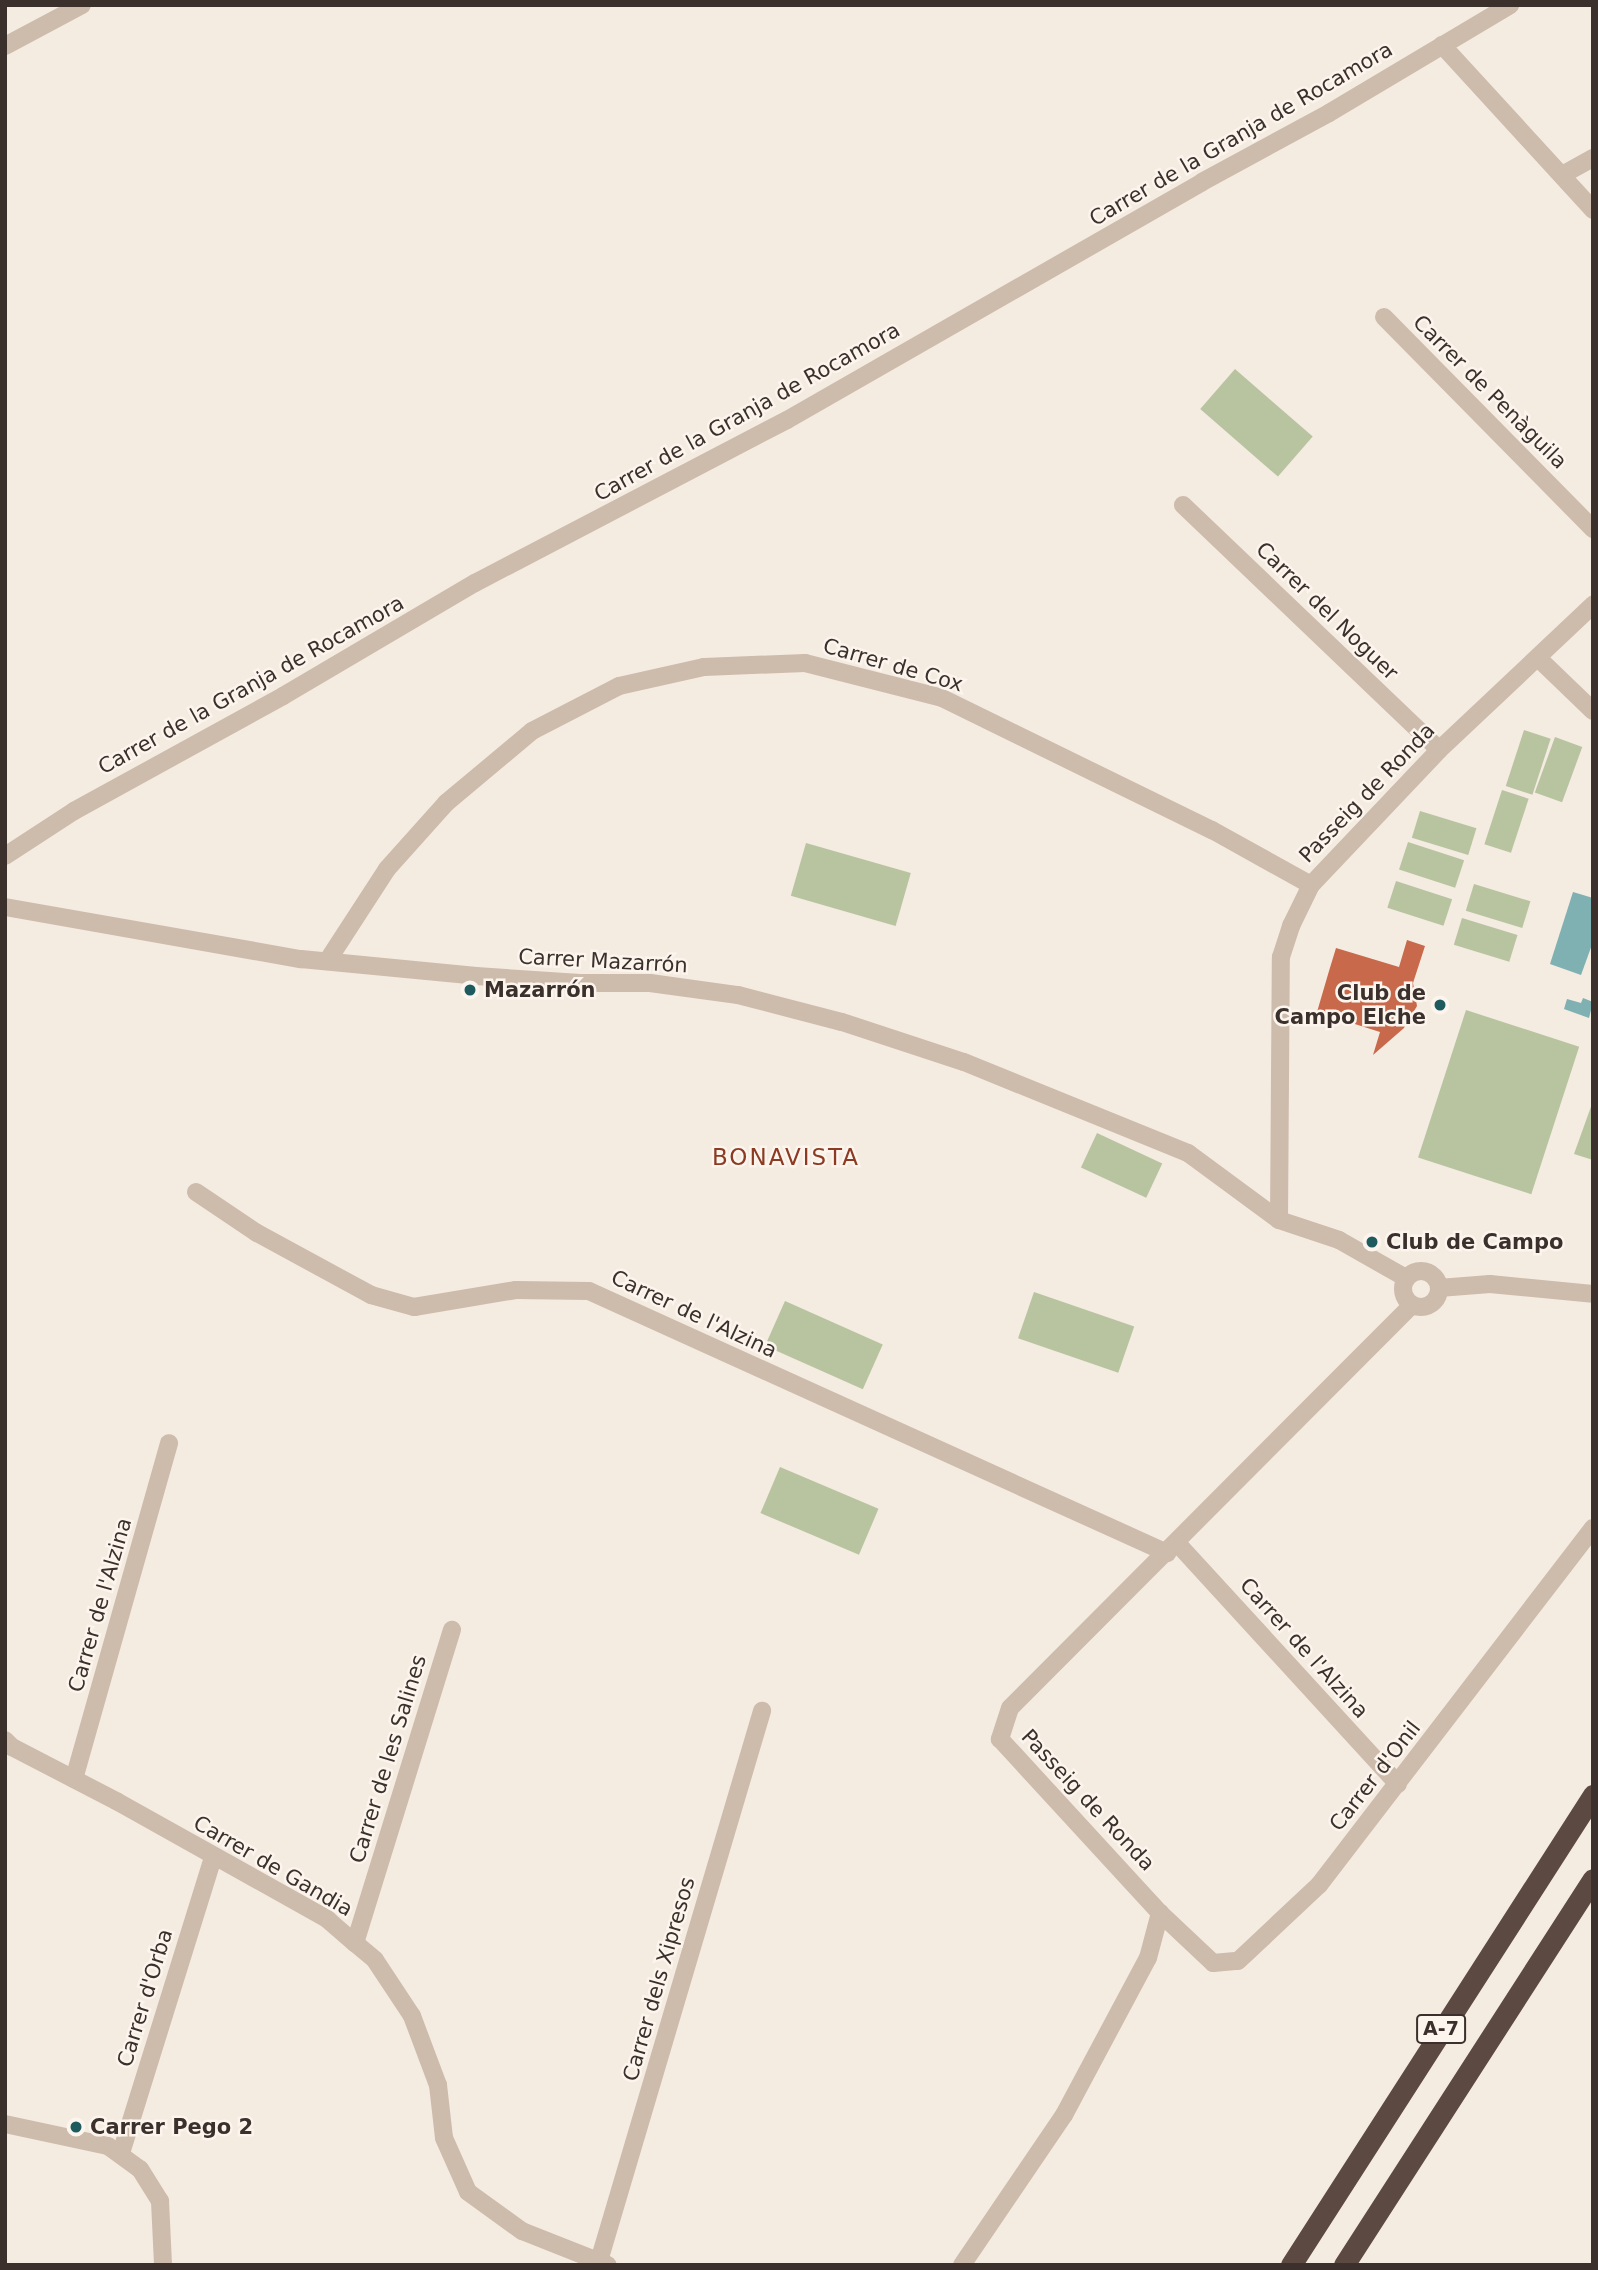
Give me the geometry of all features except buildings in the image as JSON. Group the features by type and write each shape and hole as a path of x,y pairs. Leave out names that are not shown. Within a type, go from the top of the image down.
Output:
{"highway":[{"name":"A-7","path":"1291,2265 1593,1795"},
{"name":"A-7","path":"1344,2265 1593,1880"}],"street":[{"path":"5,46 82,5"},
{"name":"Carrer de la Granja de Rocamora","path":"5,856 74,811 282,696 475,583 787,421 1190,188 1329,113 1510,5"},
{"path":"1442,44 1593,210"},
{"path":"1562,175 1593,158"},
{"name":"Carrer de Penàguila","path":"1384,317 1593,529"},
{"name":"Carrer del Noguer","path":"1183,505 1440,750"},
{"name":"Passeig de Ronda","path":"1279,1220 1281,957 1311,885 1440,750 1593,605"},
{"path":"1538,658 1593,710"},
{"name":"Carrer de Cox","path":"328,960 387,869 446,803 532,730 618,686 704,667 805,663 942,698 1212,830 1311,885"},
{"name":"Carrer Mazarrón","path":"5,906 301,959 476,976 580,983 650,983 738,995 842,1022 964,1062 1188,1153 1279,1220"},
{"name":"Carrer de l'Alzina","path":"196,1192 257,1233 371,1295 414,1307 516,1290 589,1291 1172,1548 1398,1784"},
{"path":"1279,1220 1339,1240 1406,1278"},
{"path":"1416,1271 1429,1273 1439,1288 1431,1304 1412,1305 1402,1290 1406,1278 1416,1271"},
{"path":"1439,1288 1490,1284 1593,1294"},
{"name":"Passeig de Ronda","path":"1160,1913 1000,1738 1010,1708 1412,1305"},
{"name":"Carrer de l'Alzina","path":"74,1779 169,1443"},
{"name":"Carrer d'Onil","path":"1160,1913 1213,1963 1238,1961 1319,1885 1593,1528"},
{"name":"Carrer de les Salines","path":"355,1943 452,1630"},
{"name":"Carrer dels Xipresos","path":"604,2263 762,1711"},
{"name":"Carrer de Gandia","path":"5,1740 12,1747 327,1919 355,1943 374,1960 412,2016 438,2085 444,2138 468,2192 522,2231 604,2263"},
{"name":"Carrer d'Orba","path":"121,2152 213,1857"},
{"path":"962,2265 1064,2115 1148,1958 1160,1913"},
{"path":"5,2124 108,2146 121,2152 140,2169 160,2201 163,2265"}],"green space":[{"path":"1235,369 1313,437 1278,477 1200,409"},
{"path":"1524,730 1551,739 1532,795 1506,786"},
{"path":"1555,737 1582,747 1562,802 1535,792"},
{"path":"1502,790 1529,799 1511,853 1484,844"},
{"path":"1420,811 1476,828 1468,855 1412,838"},
{"path":"1408,842 1464,860 1455,888 1399,870"},
{"path":"806,843 911,873 896,926 791,896"},
{"path":"1396,881 1452,899 1443,926 1387,908"},
{"path":"1474,884 1530,901 1522,928 1466,911"},
{"path":"1462,918 1517,935 1509,962 1454,945"},
{"path":"1466,1010 1579,1047 1531,1194 1418,1157"},
{"path":"1593,1101 1593,1160 1574,1154"},
{"path":"1097,1133 1162,1163 1146,1198 1081,1167"},
{"path":"1034,1292 1134,1327 1118,1373 1018,1338"},
{"path":"785,1301 883,1345 863,1389 765,1346"},
{"path":"780,1467 878,1509 859,1555 760,1513"}],"water":[{"path":"1573,892 1593,898 1593,942 1581,975 1550,964"},
{"path":"1583,998 1593,1002 1589,1018 1564,1009 1567,999 1581,1003"}],"place":[{"name":"Mazarrón","path":"470,990"},
{"name":"Club de Campo Elche","path":"1440,1005"},
{"name":"Club de Campo","path":"1372,1242"},
{"name":"Carrer Pego 2","path":"76,2127"}],"district":[{"name":"BONAVISTA","path":"786,1157"}]}
